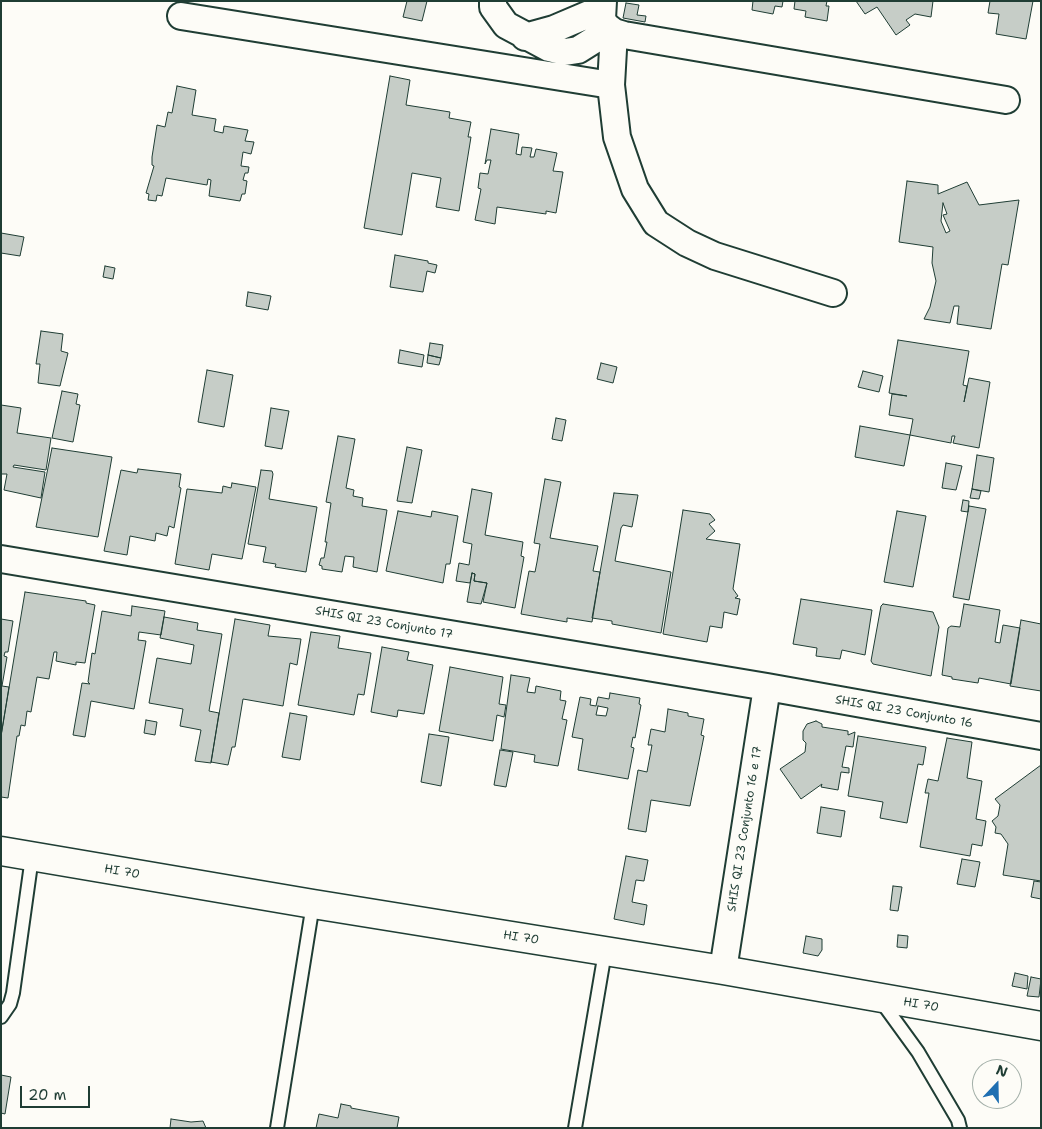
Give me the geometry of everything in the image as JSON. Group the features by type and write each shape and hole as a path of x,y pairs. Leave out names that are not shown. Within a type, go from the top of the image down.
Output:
{"street":[{"path":"493,1 493,7 506,25 525,37 606,17 1006,100"},
{"path":"181,16 611,85"},
{"path":"606,17 617,137 635,189 656,223 687,243 715,256 833,293"},
{"name":"SHIS QI 23 Conjunto 17","path":"1,559 767,687"},
{"name":"SHIS QI 23 Conjunto 16","path":"767,687 1041,736"},
{"name":"SHIS QI 23 Conjunto 16 e 17","path":"722,970 767,687"},
{"name":"HI 70","path":"1,851 722,970 1041,1026"}],"lane":[{"path":"1,1016 10,1004 11,999 32,857"},
{"path":"277,1128 313,904"},
{"path":"575,1128 605,952"},
{"path":"878,997 918,1052 958,1120 960,1128"}],"building":[{"path":"407,1 427,1 422,21 403,17"},
{"path":"753,1 783,1 782,7 775,6 773,14 752,10"},
{"path":"795,1 827,1 826,6 829,6 827,21 805,17 806,11 794,9"},
{"path":"856,1 933,1 931,17 915,14 906,20 910,25 896,35 877,7 865,14"},
{"path":"990,1 1033,1 1026,39 996,34 999,14 988,13"},
{"path":"626,3 639,5 637,15 646,16 645,22 623,18"},
{"path":"390,76 410,80 406,105 450,112 449,118 471,122 468,137 471,137 459,211 436,207 441,178 412,173 402,235 364,228"},
{"path":"177,86 196,90 192,115 216,119 214,131 223,133 224,126 248,130 245,141 254,142 251,154 243,152 241,166 249,167 248,173 245,173 243,180 247,181 245,194 242,194 240,201 209,196 211,180 208,179 207,185 166,178 162,196 157,195 156,201 148,200 149,194 146,193 154,166 152,165 152,157 157,125 165,127 168,112 172,113"},
{"path":"491,129 519,134 516,154 521,155 522,147 532,148 530,157 534,157 536,149 557,153 553,171 563,172 556,213 546,211 546,214 497,207 495,224 475,220 481,189 478,188 480,173 488,174 491,160 487,160 485,164"},
{"path":"907,181 938,185 938,194 967,182 979,205 1019,200 1008,265 1002,264 991,329 957,324 959,306 954,306 950,323 924,319 930,307 936,281 932,263 933,247 899,242","holes":["943,203 947,214 943,215 950,231 946,233 941,221"]},
{"path":"1,233 24,237 20,256 1,253"},
{"path":"395,255 428,261 428,263 437,265 435,273 427,271 423,292 390,287"},
{"path":"105,266 115,268 113,279 103,277"},
{"path":"248,292 271,296 268,310 246,306"},
{"path":"41,331 63,334 61,351 68,353 60,386 38,383 40,364 36,364"},
{"path":"898,340 969,351 963,385 967,386 964,402 969,378 990,382 979,448 953,443 955,436 952,436 951,443 910,435 913,419 889,415 892,394 907,396 889,393"},
{"path":"430,343 443,345 441,358 428,355"},
{"path":"400,350 424,355 422,367 398,363"},
{"path":"428,355 441,358 439,365 427,363"},
{"path":"601,363 617,367 613,383 597,379"},
{"path":"207,370 233,375 224,427 198,422"},
{"path":"863,371 883,376 879,392 858,387"},
{"path":"62,391 78,394 76,404 80,405 73,442 52,438"},
{"path":"1,405 21,408 17,433 51,438 46,470 14,465 13,467 45,472 41,498 4,490 7,474 1,474"},
{"path":"271,408 289,411 282,449 265,446"},
{"path":"556,418 566,420 562,441 552,439"},
{"path":"860,426 910,435 904,466 855,457"},
{"path":"338,436 355,439 346,488 354,490 353,496 363,498 362,506 387,510 377,572 353,567 354,557 345,556 342,572 322,569 322,566 319,565 321,558 324,558 327,542 325,542 331,503 326,502"},
{"path":"407,447 422,450 412,503 397,501"},
{"path":"52,448 112,457 98,537 36,527"},
{"path":"977,455 994,458 989,492 972,489"},
{"path":"946,463 962,466 956,490 942,488"},
{"path":"138,469 181,474 179,487 181,488 174,528 169,526 167,536 156,533 155,541 130,536 127,555 104,551 121,470 137,473"},
{"path":"261,470 272,471 273,474 269,499 317,507 306,572 275,567 276,564 263,562 266,547 248,544"},
{"path":"545,479 561,482 550,538 598,546 593,571 600,572 592,622 567,618 567,622 521,614 529,571 535,572 537,562 540,544 534,543"},
{"path":"232,483 256,487 242,559 212,554 209,570 175,564 187,489 222,493 223,486 231,488"},
{"path":"472,489 492,493 485,535 523,542 521,556 524,557 515,608 483,602 487,583 474,581 475,574 472,573 470,583 456,581 459,563 469,565 472,544 463,542"},
{"path":"972,489 981,491 979,499 970,498"},
{"path":"614,493 638,495 632,527 623,525 621,528 615,561 671,572 661,633 612,624 612,621 592,618"},
{"path":"963,500 969,501 968,512 961,511"},
{"path":"969,506 986,509 969,600 953,597"},
{"path":"683,510 710,514 715,520 709,524 715,531 706,539 740,544 733,589 738,596 735,598 740,599 737,615 724,612 722,628 710,626 707,642 663,634"},
{"path":"398,511 431,517 432,511 458,516 450,564 446,564 443,583 386,571"},
{"path":"897,511 926,516 913,587 884,582"},
{"path":"472,573 475,574 474,581 487,583 481,604 467,602"},
{"path":"25,592 86,601 86,603 95,605 85,663 76,662 76,665 56,661 57,652 54,652 49,679 37,677 31,712 27,711 25,726 21,725 19,736 17,736 8,798 1,797 1,736"},
{"path":"801,599 872,610 865,655 842,650 840,659 816,656 817,648 793,644"},
{"path":"883,604 933,612 939,627 931,676 873,664 871,661 881,606"},
{"path":"964,604 1000,610 995,642 1000,643 1003,625 1020,628 1011,684 979,678 978,683 952,679 952,677 942,675 948,628 951,626 960,627"},
{"path":"132,606 165,611 161,635 139,632 138,640 146,641 134,709 91,701 85,737 73,735 82,683 90,684 88,682 92,653 95,654 102,611 131,616"},
{"path":"164,617 198,623 197,630 222,634 209,711 219,713 211,763 195,761 201,730 180,726 183,709 149,703 157,658 191,664 194,645 160,638"},
{"path":"1,619 13,621 8,652 5,652 4,656 7,657 2,686 9,687 1,736"},
{"path":"235,619 270,625 268,636 301,639 297,665 290,663 283,706 243,699 235,747 232,747 228,765 211,762"},
{"path":"1021,620 1041,624 1041,691 1010,686"},
{"path":"311,632 340,636 338,648 371,653 364,695 358,694 354,715 298,705"},
{"path":"382,647 409,652 407,660 433,665 424,714 398,710 397,717 371,712"},
{"path":"450,667 503,677 499,704 506,705 504,717 497,715 493,741 439,731"},
{"path":"511,675 530,678 527,692 535,693 536,686 561,691 560,700 566,701 562,719 567,720 558,766 534,762 535,755 501,749"},
{"path":"610,693 640,698 639,704 641,705 635,738 633,737 631,747 634,748 628,779 578,770 583,739 572,737 580,697 591,699 590,705 596,706 598,697 609,699","holes":["598,706 608,708 606,716 596,715"]},
{"path":"668,709 704,719 701,735 704,736 690,806 651,800 646,832 628,829 638,770 647,772 652,745 648,745 651,729 665,732"},
{"path":"290,713 307,716 300,760 282,757"},
{"path":"146,720 157,722 155,735 144,733"},
{"path":"816,721 822,724 822,727 848,731 848,735 855,732 853,747 846,746 842,767 849,768 849,773 841,772 838,790 821,787 822,784 801,799 780,769 805,752 806,743 803,740 803,731 807,724"},
{"path":"429,734 449,737 441,786 421,782"},
{"path":"858,736 926,747 923,765 918,764 907,823 880,818 883,802 848,796"},
{"path":"947,738 972,742 967,778 982,781 976,819 986,821 982,846 972,844 970,856 920,847 929,793 925,793 928,779 938,781"},
{"path":"500,750 513,752 506,787 494,785"},
{"path":"1041,765 1041,881 1003,875 1008,844 1001,834 995,833 996,827 992,821 998,816 1000,805 995,799"},
{"path":"821,807 845,811 841,837 817,833"},
{"path":"626,856 648,860 644,881 636,880 632,902 647,905 644,925 614,919"},
{"path":"962,859 980,862 975,887 957,884"},
{"path":"1034,881 1041,882 1041,899 1031,897"},
{"path":"893,886 902,887 898,911 890,910"},
{"path":"898,935 908,936 907,948 897,947"},
{"path":"806,936 822,939 822,950 818,956 803,953"},
{"path":"1015,973 1028,976 1027,989 1012,986"},
{"path":"1031,977 1041,979 1039,997 1027,996"},
{"path":"1,1075 11,1077 5,1114 1,1113"},
{"path":"341,1104 351,1106 351,1108 399,1117 397,1128 316,1128 319,1114 338,1118"},
{"path":"171,1119 191,1122 203,1121 206,1128 170,1128"}]}
